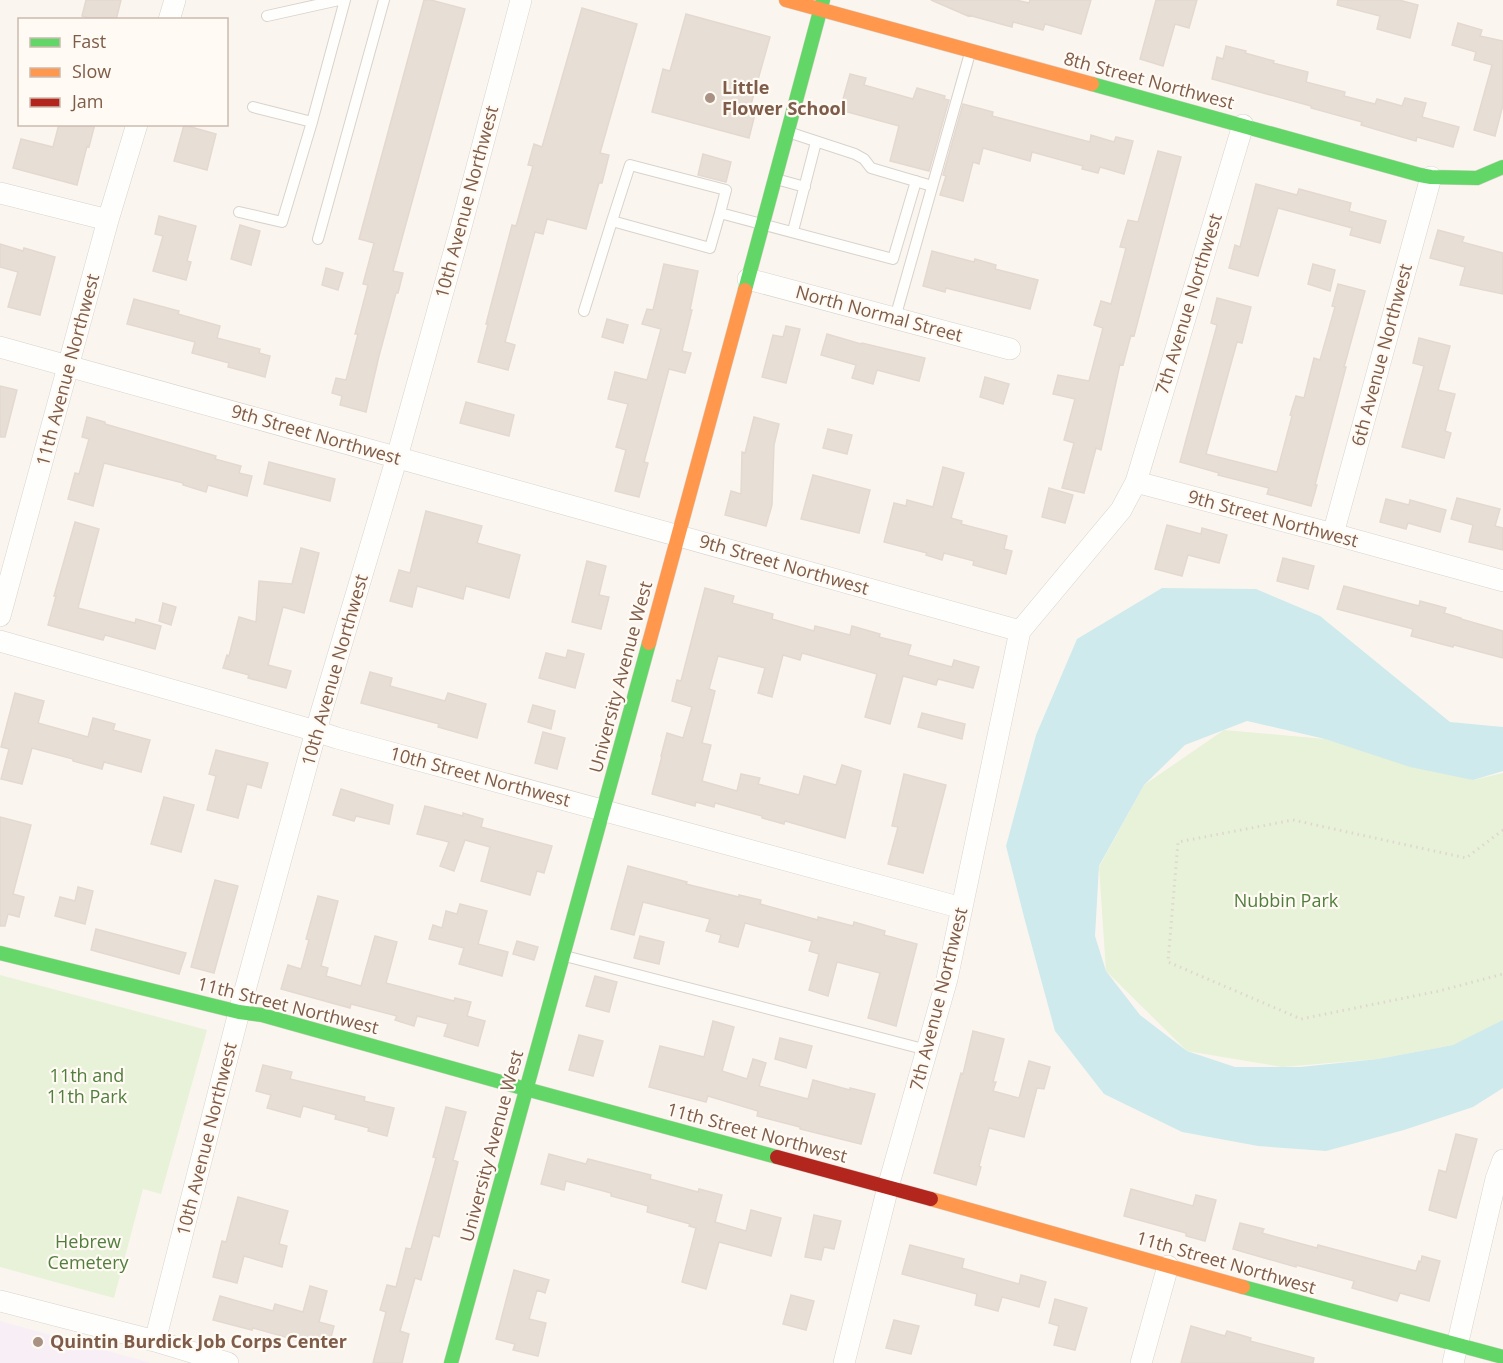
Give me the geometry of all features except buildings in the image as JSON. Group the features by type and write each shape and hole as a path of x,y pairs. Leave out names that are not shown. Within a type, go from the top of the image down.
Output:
{"street":[{"path":"170,18 175,0"},
{"name":"10th Avenue Northwest","path":"155,1341 239,1012 316,731 397,457 521,0"},
{"name":"8th Street Northwest","path":"786,0 822,5 970,51 1420,175 1477,178 1503,167"},
{"name":"University Avenue West","path":"451,1363 822,5"},
{"name":"7th Avenue Northwest","path":"1136,482 1243,125"},
{"name":"11th Avenue Northwest","path":"0,616 108,220 136,126"},
{"name":"6th Avenue Northwest","path":"1333,534 1431,177"},
{"path":"0,193 108,220"},
{"name":"North Normal Street","path":"748,279 1010,349"},
{"name":"9th Street Northwest","path":"0,346 1020,631"},
{"path":"1020,631 1121,510 1136,482"},
{"name":"9th Street Northwest","path":"1136,482 1503,581"},
{"name":"7th Avenue Northwest","path":"844,1363 888,1187 947,979 1020,631"},
{"name":"10th Street Northwest","path":"0,640 337,738 962,908"},
{"name":"11th Street Northwest","path":"0,953 239,1012 262,1015 888,1187 1291,1300 1455,1354 1503,1357"},
{"path":"1455,1354 1496,1179 1503,1160"},
{"path":"1142,1363 1168,1266"},
{"path":"0,1301 155,1341 228,1363"}],"lane":[{"path":"267,16 339,0"},
{"path":"239,212 282,222 345,0"},
{"path":"318,239 384,0"},
{"path":"895,318 970,51"},
{"path":"253,107 312,122"},
{"path":"788,132 855,154 864,159 871,168 932,186"},
{"path":"793,231 816,142"},
{"path":"584,311 612,221 630,165 726,190 710,248 612,221"},
{"path":"775,179 805,187"},
{"path":"720,213 893,258 916,181"},
{"path":"563,956 927,1050"}],"path":[{"path":"1503,830 1466,858 1293,820 1178,842 1168,962 1301,1019 1439,991 1503,974"}],"shaded area":[{"name":"Quintin Burdick Job Corps Center","path":"0,1321 151,1363 0,1363"}],"green space":[{"name":"Nubbin Park","path":"1224,730 1325,739 1473,780 1503,773 1503,1023 1453,1045 1378,1059 1282,1067 1187,1051 1106,971 1099,867 1144,785"},
{"name":"11th and 11th Park","path":"0,975 207,1030 161,1194 143,1189 114,1298 0,1267"}],"water":[{"path":"1162,588 1256,589 1320,616 1450,722 1503,727 1503,771 1473,780 1410,767 1325,739 1247,721 1185,745 1144,785 1099,866 1095,936 1106,971 1140,1015 1187,1051 1235,1067 1300,1067 1378,1059 1453,1045 1503,1020 1503,1088 1473,1107 1404,1130 1326,1151 1258,1146 1182,1132 1104,1094 1055,1031 1006,846 1036,735 1077,639"}],"traffic: fast":[{"path":"745,290 823,0"},
{"path":"1092,84 1420,175 1477,178 1503,167"},
{"path":"451,1363 649,643"},
{"path":"0,953 239,1012 262,1015 777,1157"},
{"path":"1243,1287 1503,1357"}],"traffic: slow":[{"path":"786,0 1092,84"},
{"path":"649,643 745,290"},
{"path":"931,1199 1243,1287"}],"traffic: jam":[{"path":"777,1157 931,1199"}],"place":[{"name":"Little Flower School","path":"710,98"},
{"name":"Quintin Burdick Job Corps Center","path":"38,1342"}],"park label":[{"name":"Hebrew Cemetery","path":"88,1252"}]}
